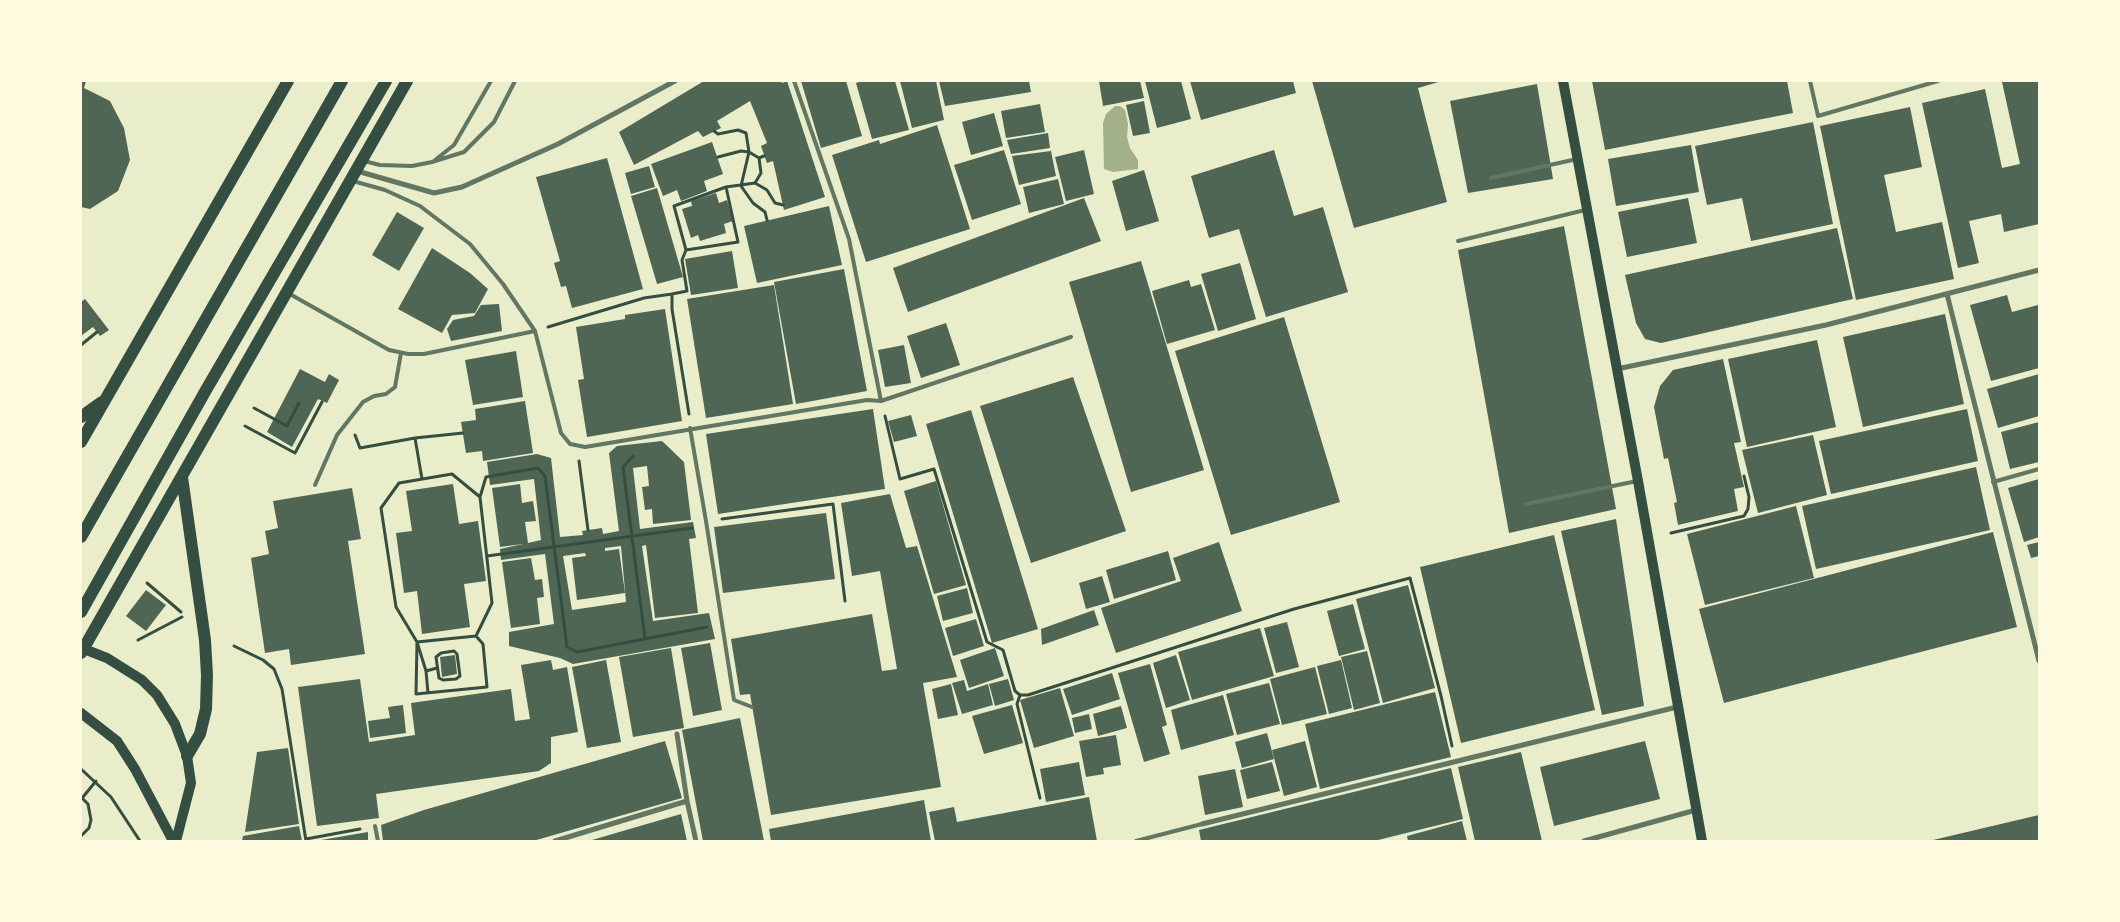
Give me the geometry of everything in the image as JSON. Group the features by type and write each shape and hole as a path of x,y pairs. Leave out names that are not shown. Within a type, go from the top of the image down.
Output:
{"main road":[{"path":"81,442 288,81"},
{"path":"81,538 342,81"},
{"path":"81,612 206,390 386,81"},
{"path":"175,841 191,782 187,756 175,724 157,695 142,680 123,667 82,650 406,81"},
{"path":"1563,81 1638,481 1702,841"},
{"path":"81,417 104,401"},
{"path":"182,477 205,640 207,675 206,709 200,734 187,756"},
{"path":"81,713 116,741 135,769 175,841"}],"street":[{"path":"356,170 434,193 462,187 558,144 675,81"},
{"path":"1617,369 1826,325 2039,270"},
{"path":"1947,294 2039,661"},
{"path":"1202,824 1677,708"},
{"path":"677,734 687,801 696,841"},
{"path":"555,841 687,801"},
{"path":"1584,841 1696,810"}],"lane":[{"path":"432,162 454,145 490,81"},
{"path":"356,170 380,165 412,166 464,152 494,122 515,81"},
{"path":"794,81 849,240 881,401"},
{"path":"1810,81 1818,116 1938,81"},
{"path":"1491,178 1578,159"},
{"path":"356,170 385,190 420,206 470,244 503,284 535,331 561,433 570,444 585,447 867,400 881,401 1072,337"},
{"path":"1458,241 1587,210"},
{"path":"286,292 389,350 401,352 424,354 535,331"},
{"path":"315,484 337,435 363,402 374,396 386,394 395,387 401,352"},
{"path":"690,428 734,700 752,707"},
{"path":"1993,482 2039,469"},
{"path":"1526,504 1638,481"},
{"path":"1136,841 1202,824"},
{"path":"376,826 378,841"}],"path":[{"path":"714,132 718,134 738,130 746,133 749,152 741,186 753,203 764,212 767,220"},
{"path":"718,157 740,151 749,152 759,158"},
{"path":"759,158 764,156"},
{"path":"535,331 644,298 687,291 682,260 686,250 674,206 726,187 741,186 755,182 761,173 759,158"},
{"path":"755,182 767,190 775,203 783,205"},
{"path":"686,250 738,242 726,187"},
{"path":"672,294 672,309 690,428"},
{"path":"81,345 97,332"},
{"path":"881,401 900,479 934,469 987,642 1003,650 1015,691 1020,695 1028,695 1294,609 1410,578 1441,696 1455,761"},
{"path":"245,426 295,453 322,402"},
{"path":"254,408 287,426 299,403"},
{"path":"360,448 415,438 462,433"},
{"path":"415,438 422,479"},
{"path":"576,445 588,530"},
{"path":"634,455 623,467 646,639"},
{"path":"476,636 492,603 480,497 486,477 538,468 545,476 568,647 577,652 722,625"},
{"path":"428,693 426,671 417,642 396,607 381,508 399,483 452,474 480,497"},
{"path":"1671,533 1744,516 1748,509 1749,498 1744,476"},
{"path":"487,556 632,537 832,504 845,601"},
{"path":"138,640 185,615 147,583"},
{"path":"417,642 476,636"},
{"path":"417,642 416,694 487,688 484,644 476,636"},
{"path":"234,646 263,660 274,669 282,689 306,840 376,826"},
{"path":"454,651 457,654 460,676 456,679 443,680 439,678 437,668 436,657 441,653 454,651"},
{"path":"426,671 437,668"},
{"path":"1020,695 1017,704 1040,798"},
{"path":"81,769 112,797 140,841"},
{"path":"81,836 88,828 91,820 91,812 82,797 96,781"}],"shaded area":[{"path":"1115,106 1120,106 1125,110 1128,124 1127,137 1130,148 1138,160 1138,169 1113,172 1104,169 1103,123 1106,114"}],"building":[{"path":"81,81 86,81 84,88 110,101 124,128 130,160 118,191 90,209 81,207"},
{"path":"704,81 781,81 782,83 787,81 825,197 784,210 773,161 767,163 761,146 767,143 750,101 717,121 721,128 703,137 698,131 634,165 619,132"},
{"path":"801,81 846,81 862,136 821,148"},
{"path":"862,81 895,81 909,130 872,139 856,83"},
{"path":"900,81 936,81 944,120 912,128"},
{"path":"939,81 1029,81 1031,92 945,106"},
{"path":"1099,81 1140,81 1144,98 1103,106"},
{"path":"1145,81 1181,81 1191,119 1157,128"},
{"path":"1190,81 1293,81 1296,93 1201,120"},
{"path":"1312,81 1442,81 1418,88 1447,202 1354,228"},
{"path":"1592,81 1787,81 1793,113 1605,150"},
{"path":"2039,81 2039,224 2004,232 2001,214 1969,221 1979,263 1958,268 1922,103 1985,89 2002,168 2020,164 2002,82"},
{"path":"1537,84 1553,179 1468,193 1450,101"},
{"path":"1144,101 1150,133 1133,136 1126,105"},
{"path":"1040,104 1045,132 1006,138 1001,111"},
{"path":"1910,107 1922,167 1884,175 1896,232 1942,222 1954,279 1856,300 1820,126"},
{"path":"994,113 1003,146 971,155 962,122"},
{"path":"1813,122 1833,224 1751,241 1742,198 1707,205 1695,146"},
{"path":"937,125 970,229 866,262 832,155 879,140 880,144"},
{"path":"1048,133 1050,148 1011,154 1007,140"},
{"path":"712,142 723,174 704,181 707,191 681,201 677,190 663,196 651,164"},
{"path":"1691,145 1699,192 1616,206 1608,159"},
{"path":"1004,150 1021,204 972,220 954,165"},
{"path":"1084,150 1094,194 1066,201 1055,157"},
{"path":"1274,150 1294,216 1323,207 1348,292 1266,317 1239,229 1209,238 1191,176"},
{"path":"1051,151 1056,176 1019,185 1012,156"},
{"path":"607,158 643,289 572,308 566,286 561,287 554,263 560,261 536,177"},
{"path":"649,166 655,187 631,194 625,173"},
{"path":"1144,170 1159,221 1126,231 1112,181"},
{"path":"1058,179 1064,204 1029,213 1023,187"},
{"path":"657,188 683,277 657,284 631,196"},
{"path":"716,193 719,203 727,200 733,221 724,224 726,233 700,241 698,235 691,238 682,209 692,206 691,201"},
{"path":"1084,198 1101,241 908,312 893,268"},
{"path":"1688,198 1697,243 1627,257 1618,212"},
{"path":"829,206 842,265 757,283 744,226"},
{"path":"397,212 424,228 399,271 372,255"},
{"path":"1564,226 1616,509 1509,533 1458,250"},
{"path":"1837,228 1853,299 1661,343 1645,339 1636,323 1625,275"},
{"path":"432,248 470,273 488,289 475,313 452,315 442,333 398,309"},
{"path":"732,251 738,288 691,295 685,259"},
{"path":"1141,261 1204,470 1131,492 1069,282"},
{"path":"1240,263 1256,319 1218,331 1201,274"},
{"path":"844,269 867,391 796,404 774,282"},
{"path":"1189,280 1191,287 1201,284 1215,330 1167,344 1152,291"},
{"path":"774,285 793,404 706,418 687,299"},
{"path":"2007,295 2012,312 2038,305 2039,368 1991,381 1970,305"},
{"path":"85,299 109,330 100,336 93,327 81,336 81,302"},
{"path":"499,304 502,331 451,341 447,329 453,320 474,316 481,305"},
{"path":"665,309 682,421 587,437 578,380 584,379 576,327 625,319 625,315"},
{"path":"1945,314 1964,404 1863,427 1843,337"},
{"path":"1284,317 1340,502 1231,535 1175,351"},
{"path":"946,323 960,365 921,378 907,336"},
{"path":"1817,340 1836,427 1747,447 1728,359"},
{"path":"904,345 911,383 885,387 878,350"},
{"path":"516,351 523,397 473,405 465,360"},
{"path":"1723,359 1741,442 1734,443 1744,487 1734,489 1738,511 1678,525 1674,503 1677,502 1668,458 1664,459 1654,407 1660,386 1673,370"},
{"path":"300,369 325,382 329,374 339,380 327,403 318,399 292,447 267,432"},
{"path":"2039,374 2039,416 1998,428 1987,389"},
{"path":"1073,377 1126,531 1031,563 980,406"},
{"path":"525,401 533,453 483,461 482,451 466,453 461,422 476,420 475,409"},
{"path":"873,409 885,489 718,514 706,434"},
{"path":"1967,409 1978,461 1831,494 1819,441"},
{"path":"971,410 1038,629 992,643 926,424"},
{"path":"911,415 917,436 894,442 888,421"},
{"path":"2039,422 2039,462 2010,469 2001,432"},
{"path":"1813,435 1827,495 1758,513 1742,450"},
{"path":"662,441 684,462 691,520 653,524 652,509 645,510 642,487 649,486 647,466 633,468 640,529 693,522 696,538 689,539 698,613 655,618 646,545 642,546 653,621 709,613 715,639 573,664 560,658 509,646 509,632 554,624 545,554 501,560 500,549 523,544 500,547 492,488 520,484 522,503 533,501 536,521 525,522 528,543 541,540 534,479 490,485 487,462 537,454 551,458 560,537 583,535 582,531 602,528 603,534 619,531 609,453 617,446","holes":["621,546 626,602 572,610 563,556 585,553 586,556 572,558 577,600 625,593 619,549 605,551 605,548"]},
{"path":"1976,467 1990,530 1816,569 1802,506"},
{"path":"2039,479 2039,537 2024,542 2008,488"},
{"path":"936,481 966,585 934,594 904,491"},
{"path":"453,484 459,524 478,521 486,581 464,584 470,627 422,634 417,591 404,593 396,533 412,531 406,491"},
{"path":"352,488 361,539 348,541 365,654 291,665 289,649 265,653 251,558 269,554 265,531 278,528 273,501"},
{"path":"890,494 906,548 917,546 957,677 923,683 941,787 771,815 750,694 740,695 731,639 872,614 882,671 897,669 880,571 852,576 841,503"},
{"path":"1796,506 1814,578 1705,605 1687,534"},
{"path":"826,513 835,579 723,593 714,527"},
{"path":"1616,519 1644,706 1602,715 1561,531"},
{"path":"1993,532 2017,627 1724,703 1699,609"},
{"path":"1554,535 1595,710 1461,743 1420,567"},
{"path":"1219,542 1242,611 1116,653 1101,608 1181,581 1173,558"},
{"path":"2039,542 2039,556 2031,558 2027,545"},
{"path":"1168,551 1176,580 1114,599 1106,570"},
{"path":"531,558 535,580 542,579 544,597 537,598 540,624 511,628 502,562"},
{"path":"1102,576 1110,602 1086,609 1079,583"},
{"path":"1408,585 1435,688 1383,703 1356,599"},
{"path":"967,588 973,613 943,621 937,596"},
{"path":"146,590 166,605 146,631 126,616"},
{"path":"1353,604 1365,649 1339,656 1327,611"},
{"path":"1094,610 1099,625 1042,645 1041,629"},
{"path":"976,619 984,646 953,656 945,628"},
{"path":"1287,622 1299,667 1276,673 1264,628"},
{"path":"1260,628 1274,676 1192,700 1178,652"},
{"path":"710,643 722,710 693,716 681,648"},
{"path":"671,648 684,728 633,737 619,657"},
{"path":"995,648 1004,676 969,688 960,660"},
{"path":"1367,651 1380,703 1354,710 1341,657"},
{"path":"455,655 457,674 442,677 440,657"},
{"path":"1176,655 1190,700 1166,708 1153,663"},
{"path":"551,660 553,670 567,667 578,732 551,737 551,763 539,771 376,794 379,818 317,826 298,687 360,679 369,742 415,735 411,703 511,689 515,721 530,719 521,665"},
{"path":"606,660 621,742 587,748 572,667"},
{"path":"1341,660 1352,708 1329,714 1317,666"},
{"path":"1150,664 1167,725 1162,727 1170,754 1144,762 1118,673"},
{"path":"1315,667 1327,714 1282,725 1270,679"},
{"path":"1112,673 1120,699 1072,715 1063,689"},
{"path":"1008,679 1014,700 995,706 989,684"},
{"path":"964,680 967,691 988,684 993,705 962,714 952,683"},
{"path":"1269,683 1280,724 1237,735 1226,694"},
{"path":"951,684 958,715 938,719 932,689"},
{"path":"1060,688 1074,736 1034,748 1020,700"},
{"path":"1435,692 1451,757 1320,789 1305,724"},
{"path":"1223,695 1234,735 1181,750 1171,710"},
{"path":"403,705 406,733 370,738 368,721 390,718 388,707"},
{"path":"1012,705 1023,743 984,754 972,716"},
{"path":"1121,706 1127,728 1098,736 1093,714"},
{"path":"1089,714 1092,729 1075,733 1072,718"},
{"path":"740,718 764,841 703,841 682,730"},
{"path":"1267,733 1274,759 1242,768 1235,742"},
{"path":"1116,735 1121,765 1103,768 1104,774 1086,777 1079,741"},
{"path":"665,741 682,798 533,841 383,841 381,825 424,810"},
{"path":"1305,741 1317,787 1284,796 1272,750"},
{"path":"1645,741 1660,799 1554,826 1540,767"},
{"path":"288,748 299,824 245,832 257,752"},
{"path":"1521,752 1542,841 1475,841 1458,767"},
{"path":"1079,762 1085,795 1046,802 1040,769"},
{"path":"1272,762 1280,791 1247,799 1240,770"},
{"path":"1451,768 1463,819 1374,841 1201,841 1199,830"},
{"path":"1235,769 1243,807 1205,815 1198,776"},
{"path":"1089,797 1097,841 935,841 929,812 954,807 957,822"},
{"path":"924,800 931,841 771,841 769,829"},
{"path":"681,814 687,841 592,841 592,840"},
{"path":"2039,815 2039,841 1933,841 1933,840"},
{"path":"1462,821 1467,841 1408,841 1407,836"},
{"path":"299,826 302,841 242,841 243,836"},
{"path":"368,832 368,841 321,840"}]}
